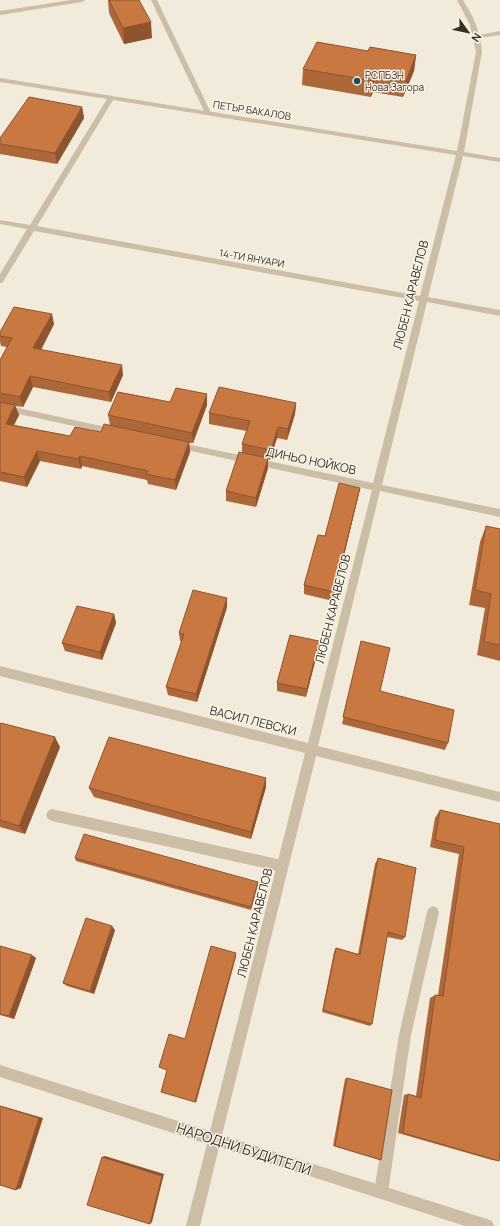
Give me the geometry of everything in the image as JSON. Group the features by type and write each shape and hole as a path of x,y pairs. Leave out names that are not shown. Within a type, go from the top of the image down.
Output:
{"street":[{"path":"0,13 82,0"},
{"path":"154,0 208,113"},
{"name":"ЛЮБЕН КАРАВЕЛОВ","path":"193,1226 460,153 479,52 477,37 469,13 460,0"},
{"path":"477,37 500,33"},
{"path":"477,37 500,40"},
{"name":"ПЕТЪР БАКАЛОВ","path":"0,80 500,160"},
{"path":"0,280 111,98"},
{"name":"14-ТИ ЯНУАРИ","path":"0,222 500,314"},
{"path":"0,407 123,433"},
{"name":"ДИНЬО НОЙКОВ","path":"169,443 500,513"},
{"name":"ВАСИЛ ЛЕВСКИ","path":"0,671 500,797"},
{"path":"52,815 282,866"},
{"path":"381,1192 405,1035 433,912"},
{"name":"НАРОДНИ БУДИТЕЛИ","path":"0,1072 487,1226"}],"building":[{"path":"109,0 139,0 151,22 123,28"},
{"path":"317,42 368,51 370,47 416,55 406,81 375,76 373,81 303,69"},
{"path":"29,97 82,107 55,153 0,144 0,138"},
{"path":"14,307 52,314 33,348 122,365 109,392 30,376 20,397 0,393 0,360 12,338 0,336 0,332"},
{"path":"219,387 296,403 288,429 278,427 271,450 242,444 250,421 209,413"},
{"path":"176,388 207,394 192,433 108,415 118,392 170,402"},
{"path":"0,402 15,405 6,424 70,436 75,427 101,432 104,424 189,442 175,480 146,474 148,471 80,456 78,459 37,451 24,477 0,472"},
{"path":"239,452 268,458 256,498 226,491"},
{"path":"339,483 360,488 334,592 304,585 318,535 325,536"},
{"path":"486,526 500,529 500,645 484,642 491,594 475,590"},
{"path":"193,590 227,598 196,694 166,687 184,634 179,633"},
{"path":"77,606 114,614 100,652 62,643"},
{"path":"290,635 319,641 307,689 277,683"},
{"path":"361,641 390,648 380,691 454,710 448,743 343,717"},
{"path":"1,723 55,737 19,826 0,820"},
{"path":"109,737 266,778 251,832 89,788"},
{"path":"440,810 500,824 499,1161 403,1133 408,1094 421,1098 435,995 443,996 464,847 435,840"},
{"path":"84,834 258,882 251,907 75,858"},
{"path":"378,858 416,868 405,937 388,932 372,1024 323,1010 336,948 360,955"},
{"path":"86,918 112,926 90,991 63,983"},
{"path":"0,946 32,955 9,1016 0,1014"},
{"path":"211,946 236,953 195,1102 161,1092 167,1070 159,1067 169,1034 185,1039"},
{"path":"347,1078 392,1090 381,1160 335,1146"},
{"path":"0,1106 39,1118 16,1190 0,1185"},
{"path":"102,1157 162,1176 150,1224 87,1205"}],"place":[{"name":"РСПБЗН Нова Загора","path":"357,81"}]}
